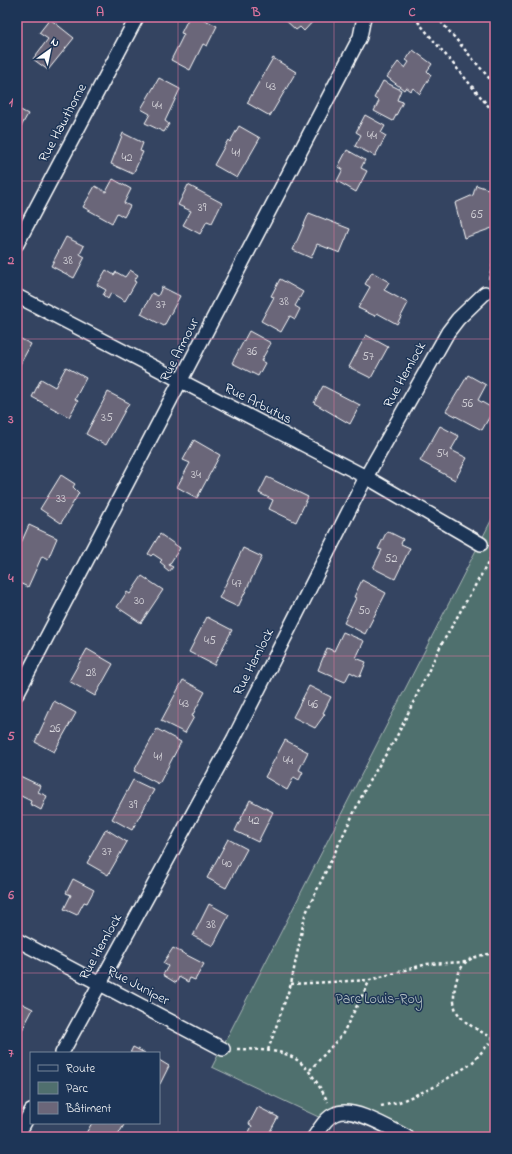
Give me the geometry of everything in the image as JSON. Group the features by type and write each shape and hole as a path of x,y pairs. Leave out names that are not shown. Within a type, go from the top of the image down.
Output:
{"street":[{"name":"Rue Hawthorne","path":"17,244 137,17"},
{"name":"Rue Armour","path":"17,694 360,37 364,17"},
{"name":"Rue Hemlock","path":"63,1052 98,984 234,738 366,477 448,332 458,319 484,293"},
{"name":"Rue Arbutus","path":"17,296 366,477 481,544"},
{"name":"Rue Juniper","path":"17,940 223,1049"},
{"path":"17,1137 30,1113"},
{"path":"314,1137 321,1127 334,1114 352,1113 361,1115 408,1137"}],"path":[{"path":"414,17 495,114"},
{"path":"437,17 495,85"},
{"path":"484,293 495,257"},
{"path":"268,1050 291,984 305,916 368,783 396,738 440,647 495,550"},
{"path":"291,984 370,980 427,964 465,962 489,953 495,954"},
{"path":"361,1115 378,1106 400,1102 432,1088 471,1064 495,1038 473,1028 456,1012 454,992 458,974 465,962"},
{"path":"310,1070 342,1035 370,980"},
{"path":"223,1049 268,1050 291,1055 310,1070 334,1114"}],"green space":[{"name":"Parc Louis-Roy","path":"495,513 495,1137 407,1137 361,1115 327,1121 212,1067"}],"building":[{"path":"189,17 199,17 217,26 207,46 203,44 190,70 171,60 184,34 181,33"},
{"path":"282,17 317,17 304,31 300,27 296,30"},
{"path":"50,19 74,38 48,70 33,59 48,39 39,33"},
{"path":"413,50 432,64 427,71 431,75 420,94 413,88 411,91 406,87 404,90 387,77 398,62 405,68 409,62 406,60"},
{"path":"273,58 296,72 270,116 247,103"},
{"path":"159,78 180,89 165,121 169,124 164,132 145,123 150,114 141,109"},
{"path":"383,81 401,90 397,100 403,102 393,121 374,111 379,101 374,98"},
{"path":"17,108 28,114 17,134"},
{"path":"365,115 385,126 381,133 386,136 375,156 355,146 361,135 356,132"},
{"path":"239,126 260,138 237,178 214,165 228,140 230,142"},
{"path":"123,133 143,143 140,151 143,152 133,174 111,164"},
{"path":"347,150 365,160 361,168 367,171 356,192 337,181 343,169 338,167"},
{"path":"494,176 495,227 464,238 455,203 473,195 476,185 488,189"},
{"path":"113,179 131,189 124,203 130,206 124,217 117,213 112,223 83,207 95,186 106,192"},
{"path":"188,185 222,203 212,223 207,221 200,234 183,225 191,211 178,205"},
{"path":"309,213 350,229 340,253 317,244 311,258 293,250"},
{"path":"66,237 84,246 80,254 85,257 74,278 51,266"},
{"path":"106,270 114,275 116,272 125,277 130,270 138,275 134,281 136,282 125,301 111,293 108,299 103,295 106,290 97,285"},
{"path":"372,272 389,282 384,290 408,303 397,324 377,313 375,316 358,308 370,287 365,284"},
{"path":"280,279 303,292 295,306 300,309 295,319 290,316 281,332 261,321 274,297 271,296"},
{"path":"162,287 180,296 164,326 141,314 152,293 158,296"},
{"path":"249,331 271,343 261,361 265,363 258,376 232,363"},
{"path":"366,335 388,347 371,378 349,367"},
{"path":"17,337 31,344 17,370"},
{"path":"66,367 86,378 75,399 78,401 69,417 32,397 41,379 55,387"},
{"path":"468,375 486,385 478,400 494,409 482,430 446,411"},
{"path":"323,386 360,405 350,424 314,403"},
{"path":"108,392 129,403 106,445 86,434"},
{"path":"440,426 459,436 451,450 467,458 455,480 420,461"},
{"path":"194,440 220,455 197,498 177,487 190,463 183,460"},
{"path":"61,475 75,484 73,487 79,493 61,523 40,509"},
{"path":"267,477 308,497 296,522 269,509 273,500 259,493"},
{"path":"29,525 57,538 48,559 42,556 28,587 17,582 17,552"},
{"path":"387,531 403,539 401,544 410,548 395,579 373,568 382,550 378,549"},
{"path":"160,534 180,548 169,565 173,567 169,572 160,562 162,560 153,554 151,556 148,554"},
{"path":"243,548 262,557 238,607 219,598"},
{"path":"142,576 163,590 141,623 117,607 127,592 130,594"},
{"path":"362,580 386,593 365,634 344,623 356,598 354,597"},
{"path":"207,617 232,630 214,665 189,652"},
{"path":"343,632 364,641 356,658 366,662 360,677 350,672 345,682 318,670 327,648 334,651"},
{"path":"87,649 113,664 95,696 69,681"},
{"path":"183,680 205,692 185,733 161,721"},
{"path":"309,686 331,697 323,713 325,714 315,728 293,717"},
{"path":"54,701 76,713 54,752 35,742"},
{"path":"157,729 181,742 159,784 134,771"},
{"path":"285,740 308,752 299,770 303,772 299,780 294,777 287,790 265,777"},
{"path":"20,776 41,786 38,792 47,796 41,810 30,804 31,801 17,794 17,783"},
{"path":"133,780 154,790 132,830 112,819"},
{"path":"250,800 273,812 258,842 235,831"},
{"path":"106,829 127,842 108,875 87,863"},
{"path":"228,839 247,849 226,888 207,878"},
{"path":"73,879 94,890 87,903 84,902 77,915 64,909 71,895 66,893"},
{"path":"209,904 229,915 213,946 193,936"},
{"path":"173,948 204,964 195,980 190,978 188,982 179,977 176,983 163,975 168,966 163,963"},
{"path":"17,1001 33,1009 18,1038 17,1037"},
{"path":"133,1047 143,1052 130,1052"},
{"path":"160,1061 169,1066 160,1084"},
{"path":"258,1107 278,1117 267,1137 249,1137 247,1136 252,1126 249,1124"},
{"path":"91,1124 124,1124 117,1137 94,1137 86,1133"}]}
